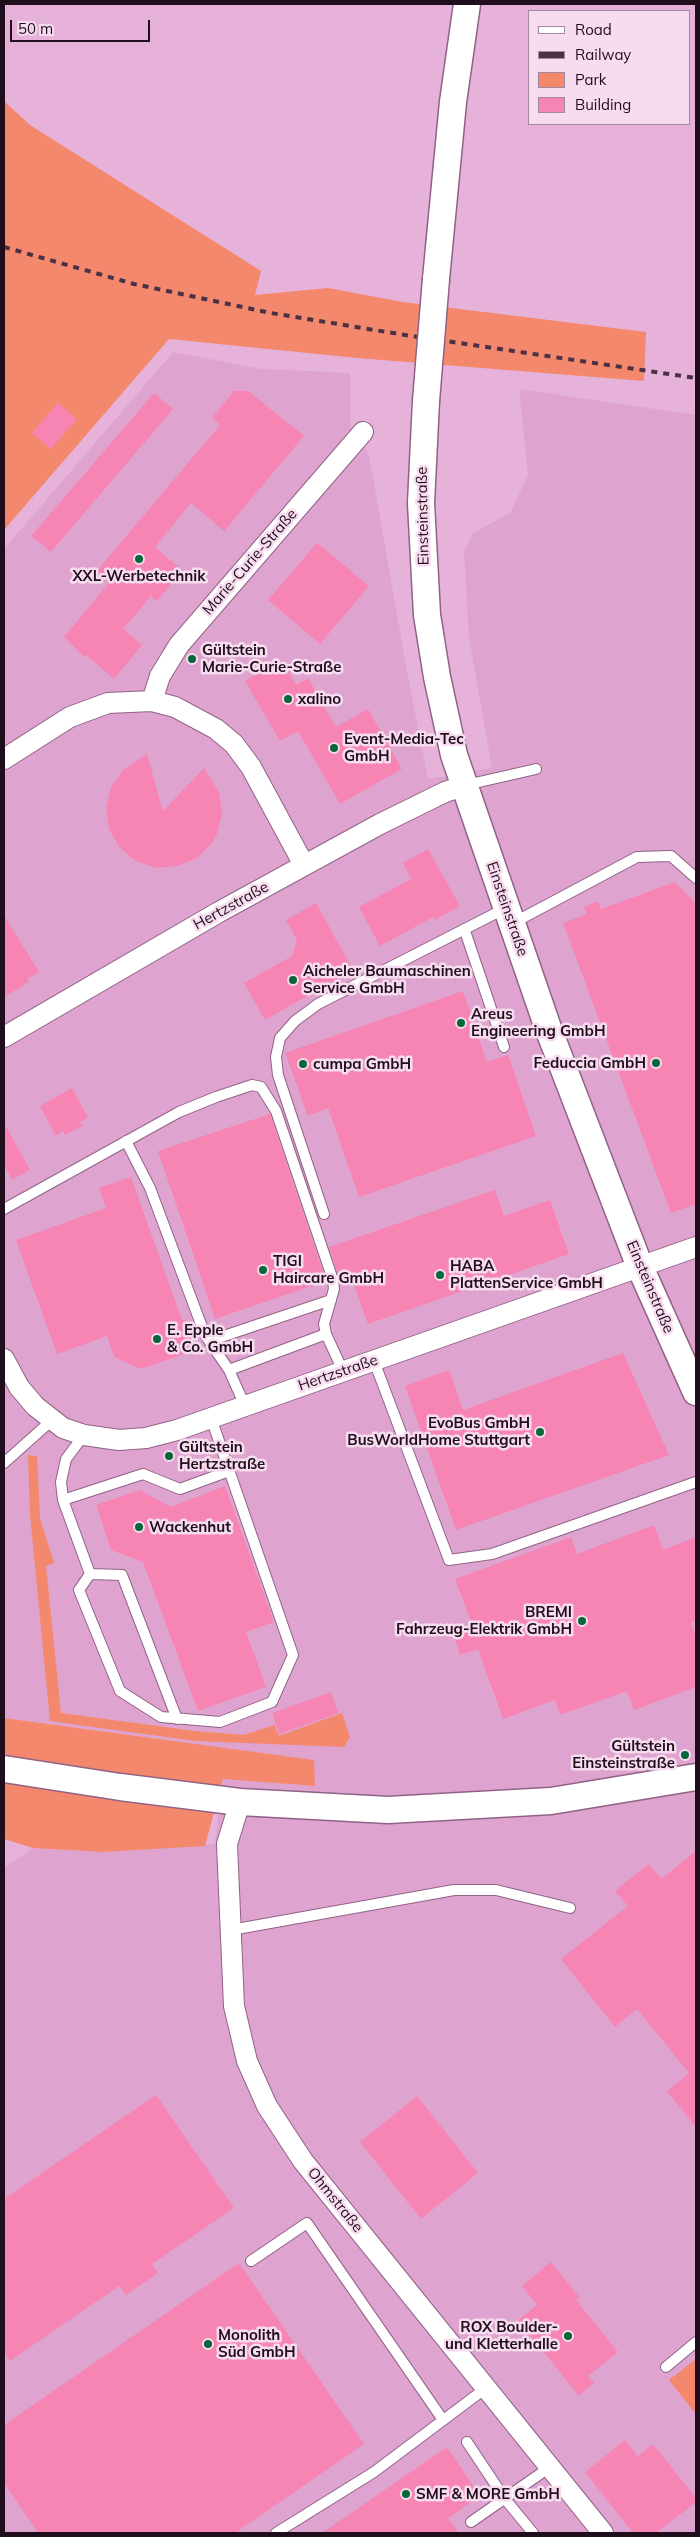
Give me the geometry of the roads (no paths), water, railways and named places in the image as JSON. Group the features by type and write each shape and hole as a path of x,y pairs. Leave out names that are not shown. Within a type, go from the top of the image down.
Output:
{"street":[{"name":"Einsteinstraße","path":"466,4 436,279 426,402 421,503 427,615 442,705 463,786 548,1028 640,1267 696,1392"},
{"name":"Marie-Curie-Straße","path":"152,701 160,676 179,645 363,432"},
{"path":"4,759 70,717 108,703 152,701 176,707 216,729 234,744 251,767 304,865"},
{"name":"Hertzstraße","path":"4,1036 304,865 418,805 463,786"},
{"name":"Hertzstraße","path":"4,1359 19,1387 51,1421 63,1428 119,1440 146,1438 211,1418 696,1247"},
{"path":"4,1769 120,1787 240,1802 388,1810 514,1804 606,1794 696,1778"},
{"name":"Ohmstraße","path":"240,1802 227,1844 234,2006 246,2061 267,2106 303,2161 603,2533"}],"lane":[{"path":"463,786 536,769"},
{"path":"324,1214 278,1076 276,1057 280,1038 295,1022 318,1004 465,931 510,916 637,857 671,856 696,878"},
{"path":"465,931 504,1047"},
{"path":"4,1209 180,1112 216,1096 252,1086 261,1087 276,1111 333,1280 334,1289 324,1324 326,1334 343,1371"},
{"path":"126,1141 150,1188 208,1341 229,1370 245,1406"},
{"path":"208,1341 331,1300"},
{"path":"229,1370 326,1334"},
{"path":"374,1360 448,1560 492,1554 696,1482"},
{"path":"90,1574 78,1590 120,1691 161,1717 220,1722 272,1702 293,1655 211,1418"},
{"path":"4,1463 51,1421"},
{"path":"84,1434 66,1459 61,1482 63,1500 90,1574"},
{"path":"63,1500 143,1474 180,1489 229,1471"},
{"path":"90,1574 122,1576 177,1718"},
{"path":"230,1930 454,1890 496,1890 570,1908"},
{"path":"251,2261 307,2223 442,2420"},
{"path":"666,2367 696,2342"},
{"path":"276,2533 374,2472 486,2388"},
{"path":"468,2442 505,2499 533,2533"},
{"path":"471,2522 550,2467"}],"railway":[{"path":"4,247 134,284 271,313 696,378"}],"place":[{"name":"XXL-Werbetechnik","path":"139,559"},
{"name":"Gültstein Marie-Curie-Straße","path":"192,659"},
{"name":"xalino","path":"288,699"},
{"name":"Event-Media-Tec GmbH","path":"334,748"},
{"name":"Aicheler Baumaschinen Service GmbH","path":"293,980"},
{"name":"Areus Engineering GmbH","path":"461,1023"},
{"name":"Feduccia GmbH","path":"656,1063"},
{"name":"cumpa GmbH","path":"303,1064"},
{"name":"TIGI Haircare GmbH","path":"263,1270"},
{"name":"HABA PlattenService GmbH","path":"440,1275"},
{"name":"E. Epple & Co. GmbH","path":"157,1339"},
{"name":"EvoBus GmbH BusWorldHome Stuttgart","path":"540,1432"},
{"name":"Gültstein Hertzstraße","path":"169,1456"},
{"name":"Wackenhut","path":"139,1527"},
{"name":"BREMI Fahrzeug-Elektrik GmbH","path":"582,1621"},
{"name":"Gültstein Einsteinstraße","path":"685,1755"},
{"name":"ROX Boulder- und Kletterhalle","path":"568,2336"},
{"name":"Monolith Süd GmbH","path":"208,2344"},
{"name":"SMF & MORE GmbH","path":"406,2494"}]}
